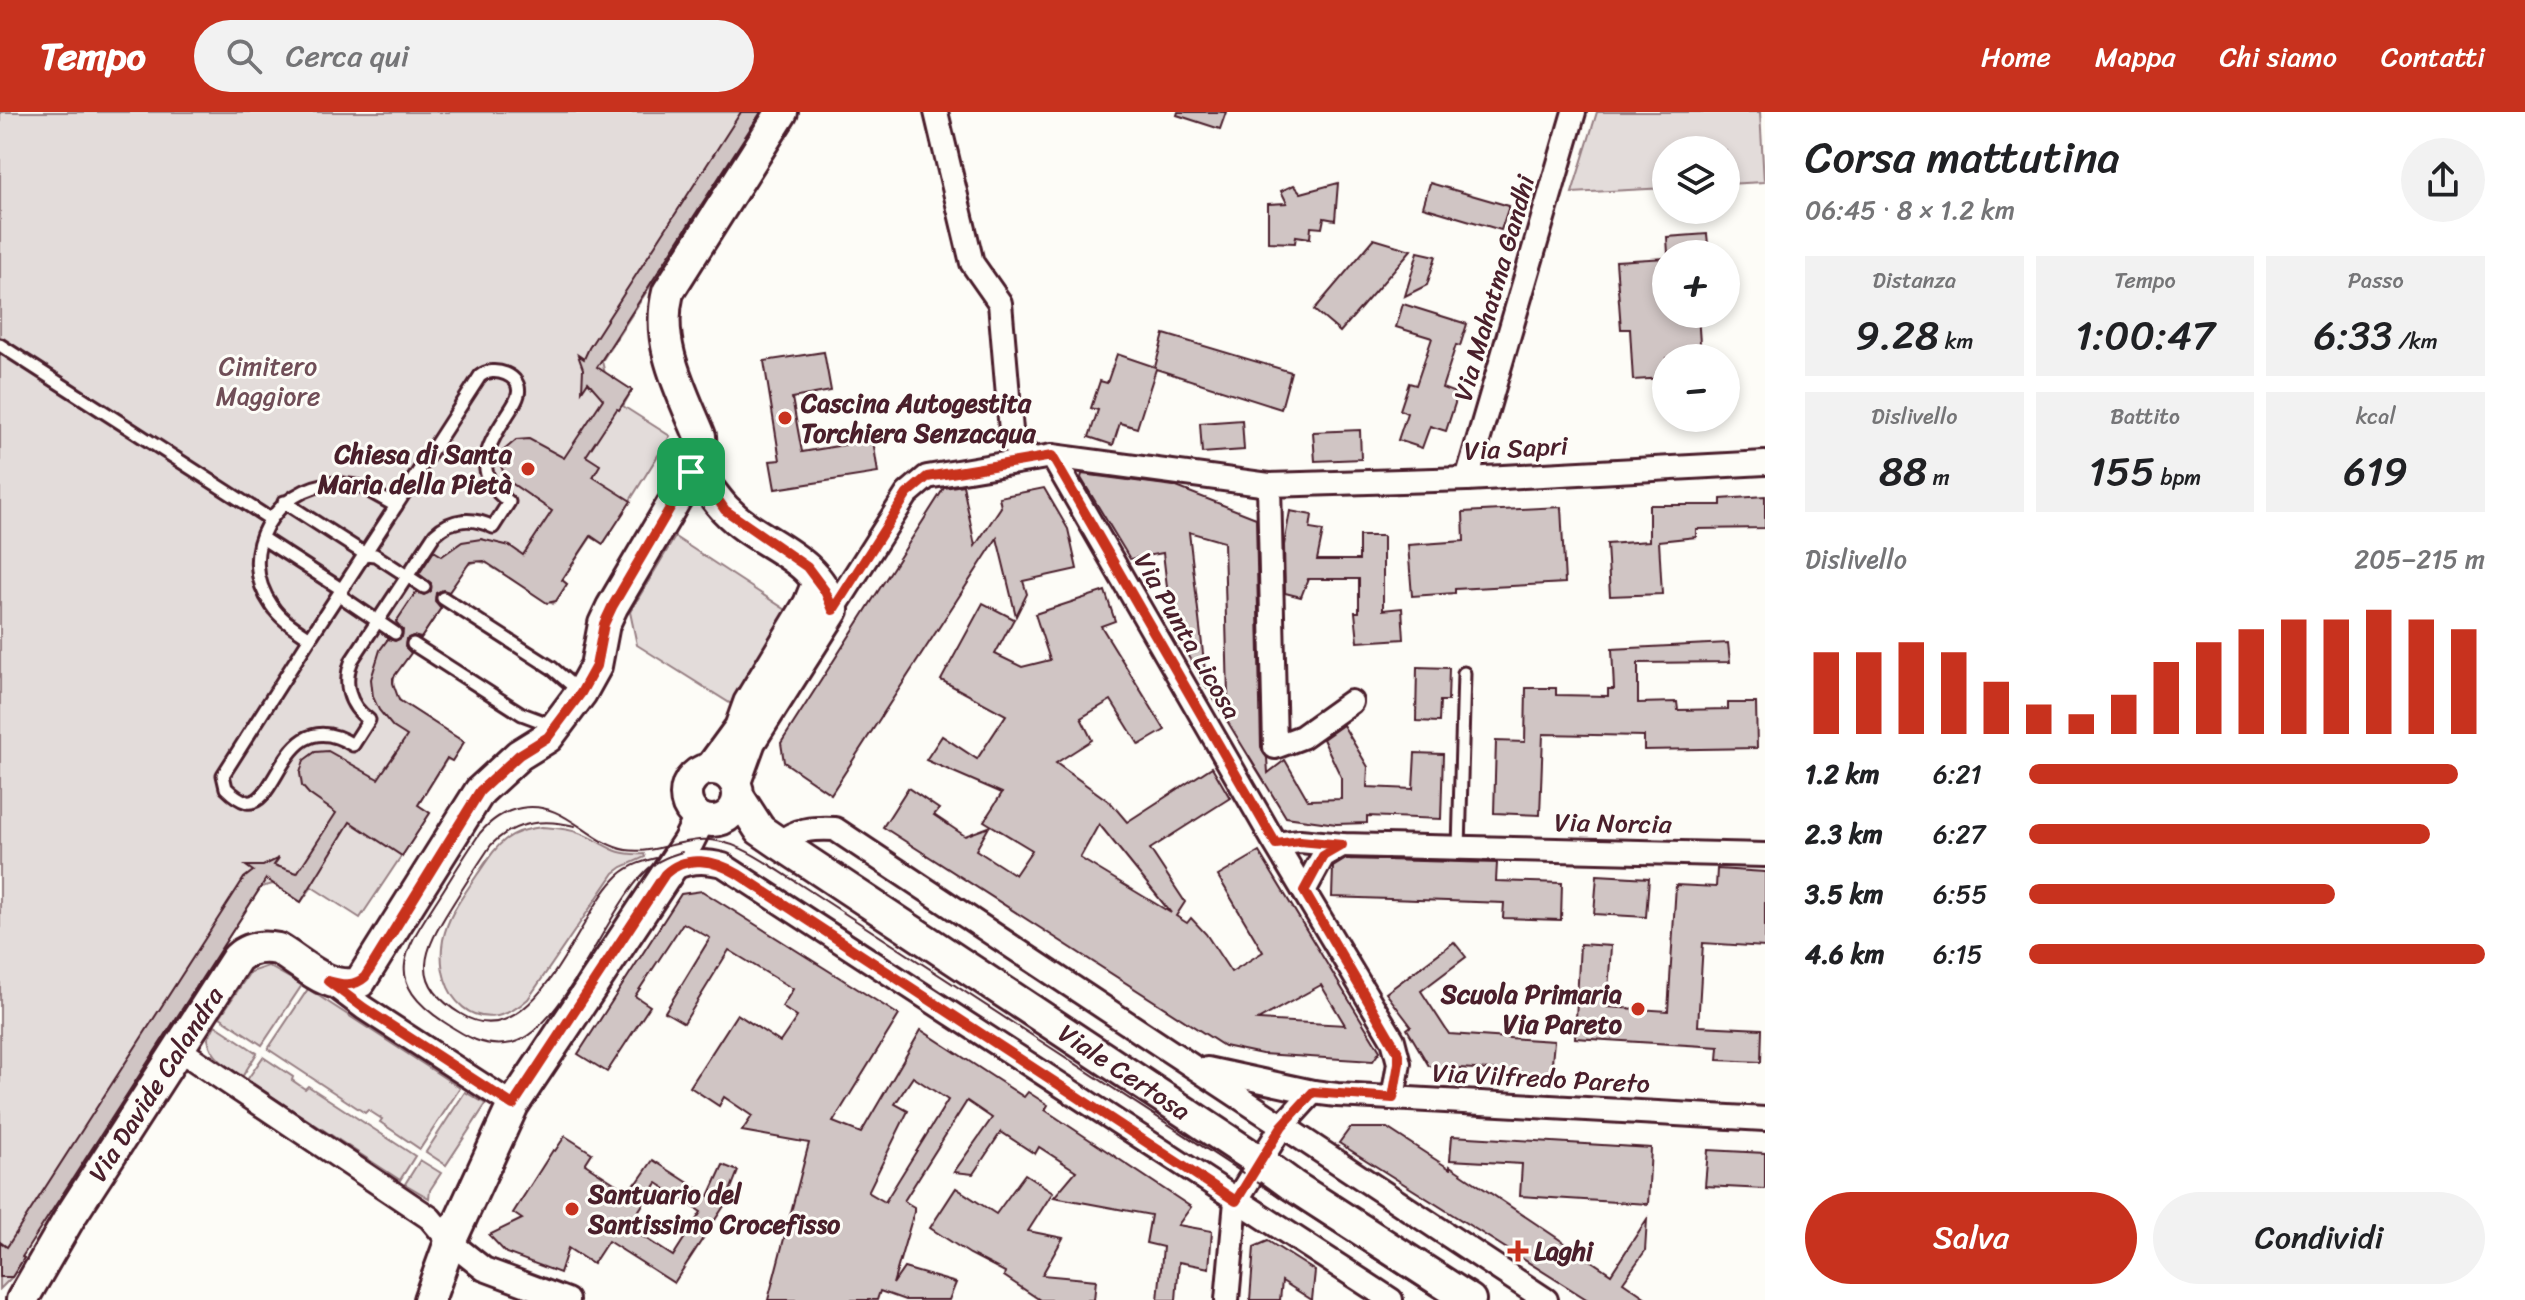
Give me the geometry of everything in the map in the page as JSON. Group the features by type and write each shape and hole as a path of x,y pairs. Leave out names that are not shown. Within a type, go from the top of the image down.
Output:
{"main road":[{"path":"328,981 348,985 365,977 480,791 519,755 548,737 581,693 596,666 604,624 612,607 696,461 700,436 669,354 663,327 668,292 782,112"},
{"path":"696,461 725,510 807,567 825,591 833,610 750,741 728,782"},
{"path":"429,1300 450,1242 513,1105 688,842 708,819 732,812 728,782 749,703 809,604 818,582"},
{"path":"708,819 692,811 687,802 687,787 696,774 728,782"},
{"name":"Viale Certosa","path":"728,782 769,836"},
{"name":"Viale Certosa","path":"708,819 769,836 1470,1300"},
{"name":"Via Davide Calandra","path":"22,1300 70,1217 177,1048 243,953 261,947 278,949 328,981"}],"street":[{"name":"Via Punta Licosa","path":"936,112 939,137 972,263 1000,303 1012,442 1043,457 1399,1054 1393,1098"},
{"name":"Via Mahatma Gandhi","path":"1467,479 1574,112"},
{"name":"Via Sapri","path":"833,610 916,484 927,477 1043,457 1269,485 1467,479 1765,463"},
{"path":"1269,485 1275,747 1302,737 1351,702"},
{"name":"Viale Certosa","path":"769,836 814,828 835,829 1546,1300"},
{"name":"Via Norcia","path":"1276,844 1300,841 1342,845 1765,855"},
{"path":"1304,891 1323,856 1342,845"},
{"name":"Viale Certosa","path":"668,871 698,861 723,865 1391,1300"},
{"path":"328,981 513,1105"},
{"path":"177,1048 430,1218 450,1242 484,1269 567,1300"},
{"name":"Viale Certosa","path":"1194,1066 1313,1092"},
{"path":"1227,1300 1236,1201 1282,1126 1313,1092"},
{"name":"Via Vilfredo Pareto","path":"1313,1092 1765,1119"}],"lane":[{"path":"0,345 270,519"},
{"path":"497,370 514,380 519,387 517,397 491,439 485,460 491,484 509,502 493,527 469,520 442,527 431,537 349,669 347,683 350,697 356,709 369,720 353,745 331,735 305,739 289,754 260,798 244,801 226,788 223,775 365,554 480,376 497,370"},
{"path":"310,638 280,616 265,595 258,569 262,538 270,519 284,502 310,487 336,483 362,487 396,506"},
{"path":"284,502 365,554 375,555 424,587"},
{"path":"262,538 341,589"},
{"path":"341,589 342,597 395,633"},
{"path":"443,598 552,668 581,693"},
{"path":"413,644 522,714 556,727"},
{"path":"1459,848 1464,673"}],"green space":[{"name":"Cimitero Maggiore","path":"0,112 762,112 602,361 605,374 632,390 623,406 670,436 603,544 591,537 562,580 567,584 553,604 493,565 478,561 466,565 438,606 441,608 395,672 393,686 401,702 464,742 452,761 447,759 418,805 430,813 360,918 312,887 301,902 273,884 261,887 22,1256 24,1258 12,1277 0,1289"},
{"path":"1597,112 1760,112 1764,182 1740,183 1740,136 1652,136 1652,189 1572,193"},
{"path":"675,537 815,629 760,722 637,645 630,612"},
{"path":"542,827 574,831 616,851 644,854 645,857 614,873 528,999 510,1012 492,1017 476,1015 452,995 445,979 442,960 445,931 461,898 496,848 510,836"},
{"path":"268,966 302,985 262,1045 220,1017 250,972"},
{"path":"308,989 460,1088 420,1149 380,1122 382,1119 368,1110 365,1113 268,1049"},
{"path":"215,1025 257,1053 242,1077 212,1051 208,1039"},
{"path":"263,1057 305,1089 308,1086 415,1156 400,1180 247,1080"},
{"path":"465,1092 486,1104 446,1165 426,1152"},
{"path":"420,1160 441,1173 430,1190 429,1198 405,1184"}],"building":[{"path":"741,112 761,112 597,367 632,390 586,456 600,465 593,477 631,501 603,544 591,536 562,580 567,584 556,601 547,603 484,561 470,562 449,592 443,590 436,593 435,601 441,608 421,638 413,636 406,639 405,647 411,653 393,678 399,700 464,742 452,761 447,758 418,805 430,813 402,856 350,822 301,902 266,879 12,1277 0,1277 0,1242 7,1247 244,878 253,871 246,866 263,866 279,858 274,865 297,873 336,813 302,786 300,773 304,760 315,752 328,751 378,779 407,736 393,727 379,710 373,697 371,679 380,650 388,639 395,641 402,637 403,630 396,622 416,592 424,595 431,591 431,583 419,574 434,551 442,556 462,542 481,539 510,546 523,555 552,511 507,480 500,464 503,451 516,440 529,439 564,458 603,399 588,382 582,391 583,369 578,355 584,359"},
{"path":"1178,112 1226,112 1220,129 1177,115"},
{"path":"1338,183 1335,220 1324,218 1322,228 1311,227 1310,238 1296,236 1295,243 1268,242 1268,204 1287,203 1281,191 1294,185 1301,193"},
{"path":"1430,183 1509,206 1501,230 1423,207"},
{"path":"1707,234 1708,240 1667,240 1667,237"},
{"path":"1374,239 1411,250 1340,332 1314,310"},
{"path":"1418,252 1436,256 1427,285 1405,296"},
{"path":"1652,259 1652,328 1699,328 1700,344 1652,344 1652,379 1633,380 1630,329 1621,329 1616,261"},
{"path":"1403,304 1467,324 1460,346 1456,345 1442,388 1458,394 1446,431 1430,426 1422,448 1398,440 1407,413 1400,410 1409,383 1416,385 1432,338 1396,327"},
{"path":"1164,334 1291,372 1281,409 1156,369 1137,428 1120,423 1113,445 1089,437 1098,410 1091,408 1100,381 1107,383 1117,354 1155,367"},
{"name":"Cascina Autogestita Torchiera Senzacqua","path":"824,352 831,391 792,398 802,452 873,440 878,473 775,489 770,461 780,460 764,361"},
{"path":"1242,420 1244,450 1202,453 1200,423"},
{"path":"1360,430 1361,459 1315,461 1313,432"},
{"path":"1082,474 1174,486 1256,518 1261,747 1267,758 1268,773 1285,760 1308,800 1341,799 1341,777 1323,739 1343,725 1368,767 1367,787 1413,789 1415,753 1443,754 1441,819 1367,816 1367,823 1336,824 1286,817 1213,698 1228,697 1224,542 1189,532 1207,688 1172,629 1163,553 1130,559 1081,478"},
{"path":"963,485 975,546 1001,507 999,497 1044,488 1068,529 1077,569 1023,581 1027,594 1016,616 997,538 831,794 784,762 781,743 944,488"},
{"path":"1765,496 1765,528 1696,529 1696,537 1659,541 1662,594 1610,596 1607,544 1649,541 1649,505 1721,505 1721,499"},
{"path":"1561,507 1565,583 1455,589 1455,593 1412,596 1408,545 1464,541 1463,512"},
{"path":"1290,511 1312,515 1310,529 1323,531 1317,560 1359,560 1359,536 1383,536 1383,610 1402,608 1404,639 1358,642 1355,612 1359,612 1359,579 1308,579 1301,597 1285,593 1284,545"},
{"path":"1105,591 1115,621 1101,626 1165,730 1139,745 1111,700 1081,718 1092,740 1056,763 1111,803 1127,822 1212,767 1230,798 1150,849 1185,902 1176,916 1187,923 1191,918 1206,934 1231,972 1263,952 1218,876 1259,852 1380,1051 1373,1061 1262,1054 1224,1046 883,827 908,788 939,809 934,815 965,836 989,827 976,850 1015,875 1032,850 984,821 1002,793 926,760 942,736 977,759 1006,715 941,680 983,603 1014,619 995,654 1022,667 1050,660 1035,614","holes":["1099,824 1171,913 1080,858","1321,985 1345,1025 1258,1020"]},
{"path":"1728,643 1730,662 1638,663 1638,703 1677,702 1678,710 1728,709 1728,703 1756,703 1757,748 1644,750 1644,736 1543,734 1540,815 1494,813 1496,741 1525,742 1526,688 1556,688 1556,695 1608,696 1608,689 1614,689 1612,649"},
{"path":"1417,667 1449,668 1448,701 1440,701 1439,722 1416,721"},
{"path":"1346,859 1497,863 1496,881 1562,883 1561,920 1503,918 1504,903 1332,897 1333,867"},
{"path":"1717,869 1765,872 1765,947 1703,943 1698,1026 1762,1029 1761,1062 1718,1060 1719,1047 1575,1038 1580,944 1611,946 1607,1007 1668,1011 1676,885 1716,887"},
{"path":"1597,875 1649,878 1646,917 1594,914"},
{"path":"702,891 899,1015 833,1122 861,1133 921,1030 1024,1097 1028,1092 1048,1105 1045,1110 1191,1207 1178,1225 1212,1231 1209,1268 1179,1262 1176,1300 1158,1300 1163,1247 1146,1243 1151,1215 1054,1197 1076,1171 1039,1147 1035,1154 1001,1132 973,1174 954,1172 992,1118 967,1101 904,1201 914,1207 914,1212 893,1284 904,1268 956,1283 949,1300 905,1300 880,1291 877,1300 768,1300 809,1143 742,1131 752,1116 724,1097 719,1106 690,1087 737,1014 780,1042 797,1017 782,1007 793,989 729,950 684,1023 665,1012 710,938 683,923 635,996 650,1006 607,1072 578,1054 681,894","holes":["913,1077 948,1100 885,1202 868,1192 908,1111 895,1104"]},
{"path":"1454,942 1466,957 1421,991 1449,1034 1554,1041 1551,1074 1429,1066 1407,1029 1411,1026 1386,993"},
{"path":"1350,1128 1387,1128 1450,1169 1450,1166 1611,1274 1647,1219 1645,1251 1623,1282 1649,1300 1588,1300 1339,1143"},
{"path":"565,1136 592,1153 585,1164 628,1192 653,1160 709,1196 723,1165 738,1171 724,1206 674,1283 608,1241 593,1264 568,1248 560,1273 506,1253 489,1235 522,1219 513,1213","holes":["657,1183 701,1212 673,1256 628,1227"]},
{"path":"1452,1136 1651,1148 1648,1204 1520,1196 1522,1164 1450,1160"},
{"path":"1708,1150 1765,1153 1765,1189 1705,1186"},
{"path":"1025,1174 1053,1192 1028,1231 1063,1238 1042,1275 1096,1280 1094,1300 1040,1300 1004,1276 1005,1272 930,1228 956,1188 996,1214"},
{"path":"1268,1241 1315,1271 1312,1300 1282,1281 1280,1300 1250,1300 1254,1247"}],"tram line":[{"path":"682,852 653,865 630,890 566,993 531,1034 512,1043 484,1043 444,1022 412,993 406,979 405,965 415,935 480,833 503,814 521,808 550,810 612,846 626,850 644,850 699,840 726,843 775,868 1438,1300"},
{"path":"575,826 540,822 519,826 500,837 491,845 442,923 428,951 427,977 444,1002 461,1014 487,1023 510,1017 531,1001 551,978 614,880 633,866 656,858"}],"place":[{"name":"Cascina Autogestita Torchiera Senzacqua","path":"785,418"},
{"name":"Chiesa di Santa Maria della Pietà","path":"528,469"},
{"name":"Scuola Primaria Via Pareto","path":"1638,1009"},
{"name":"Santuario del Santissimo Crocefisso","path":"572,1209"},
{"name":"Laghi","path":"1518,1251"}],"route":[{"path":"1052,456 1276,844 1300,841 1342,845 1323,856 1304,891 1393,1040 1399,1063 1393,1098 1313,1092 1282,1126 1236,1201 738,874 709,861 680,865 665,874 513,1105 328,981 348,985 365,977 480,791 519,755 548,737 581,693 596,666 600,638 612,607 691,472 706,482 725,510 807,567 825,591 833,610 916,484 927,477 1052,456"}]}
